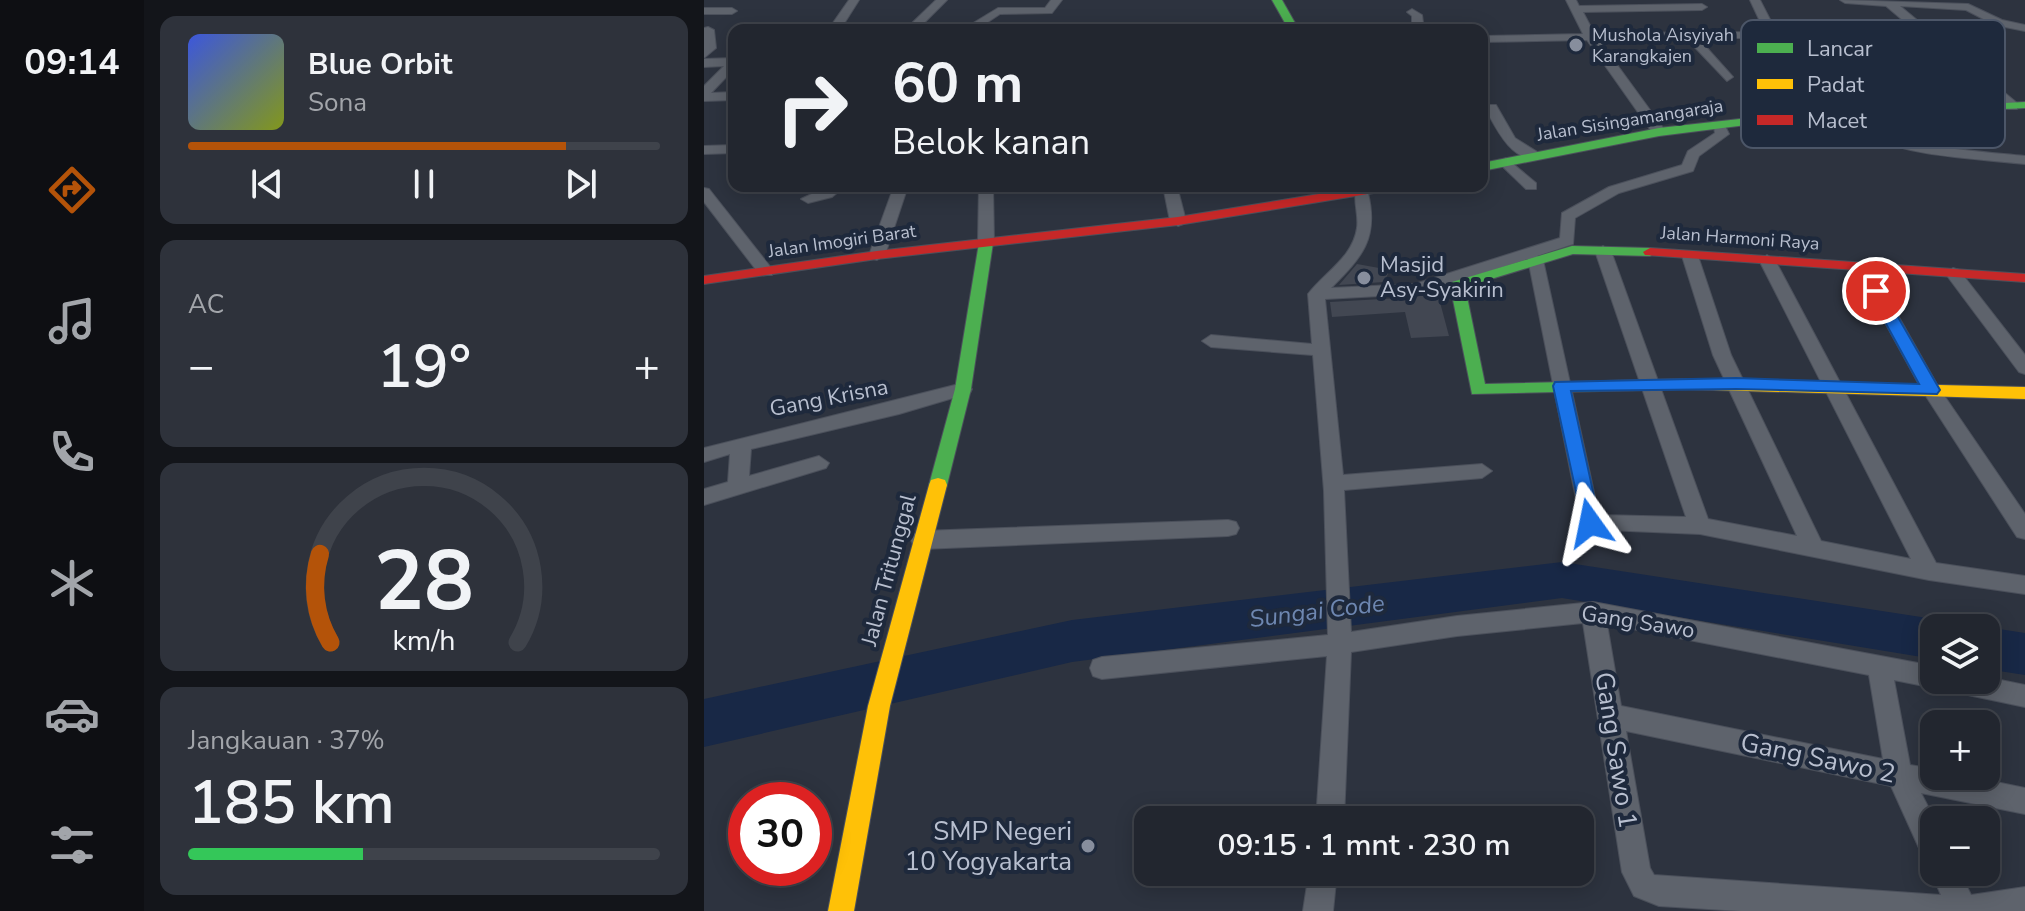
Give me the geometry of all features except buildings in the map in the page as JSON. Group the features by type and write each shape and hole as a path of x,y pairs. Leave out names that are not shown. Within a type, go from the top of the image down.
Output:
{"main road":[{"path":"1277,0 1291,24"},
{"name":"Jalan Sisingamangaraja","path":"1488,166 1659,132 1741,123"},
{"path":"986,243 1178,221 1365,192"},
{"name":"Jalan Imogiri Barat","path":"704,280 986,243"},
{"name":"Jalan Tritunggal","path":"841,911 879,706 963,389 986,243"},
{"name":"Jalan Harmoni Raya","path":"1561,386 1478,390 1457,285 1572,250 2025,278"},
{"path":"1561,386 1736,384 2025,393"}],"street":[{"path":"838,24 854,0"},
{"path":"978,24 998,11 1048,11 1057,0"},
{"path":"1755,0 1765,20"},
{"path":"1845,0 1968,7 1993,20"},
{"path":"1887,0 1910,20"},
{"path":"922,3 939,3"},
{"path":"917,24 939,3"},
{"path":"1659,132 1590,36 1573,4 1702,7"},
{"path":"704,11 732,11"},
{"path":"1412,12 1417,15 1418,24"},
{"path":"2005,24 2025,28"},
{"path":"704,55 710,48 708,30"},
{"path":"1689,35 1727,77"},
{"path":"1488,39 1741,36"},
{"path":"704,63 728,62"},
{"path":"704,95 728,69"},
{"path":"704,95 728,96"},
{"path":"1491,108 1510,141 1534,156"},
{"path":"1316,294 1416,289 1568,241 1567,216 1614,190 1688,168 1693,154 1722,134 1718,125"},
{"path":"1942,148 2025,160"},
{"path":"704,150 728,149"},
{"path":"1506,162 1531,186"},
{"path":"704,192 766,272"},
{"path":"808,199 824,192"},
{"path":"877,255 899,192"},
{"path":"986,192 986,243"},
{"path":"1171,192 1178,221"},
{"path":"1316,294 1360,250 1368,222 1361,193"},
{"path":"1603,251 1700,526"},
{"path":"1690,256 1722,355 1812,546"},
{"path":"1535,260 1590,523 1700,526 1929,571 2025,585"},
{"path":"1767,260 1929,571"},
{"path":"1862,266 1931,390 2025,531"},
{"path":"1953,273 2025,367"},
{"path":"1316,294 1334,483 1339,576 1337,761 1332,806"},
{"path":"1211,341 1322,350"},
{"name":"Gang Krisna","path":"704,455 789,429 914,406 963,389"},
{"path":"738,487 741,443"},
{"path":"704,497 819,463"},
{"path":"1334,483 1482,471"},
{"path":"922,540 1228,528"},
{"name":"Gang Sawo","path":"1102,668 1339,636 1593,612 1920,674"},
{"name":"Gang Sawo 1","path":"1593,612 1636,872 1644,886 1659,891 1963,911"},
{"path":"1879,665 1899,775 1920,819"},
{"path":"2000,691 2025,696"},
{"name":"Gang Sawo 2","path":"1611,716 2025,801"},
{"path":"1318,911 1321,886"},
{"path":"1951,886 1963,911 2025,902"}],"waterway":[{"name":"Sungai Code","path":"704,723 1072,641 1562,580 1920,637"},
{"name":"Sungai Code","path":"2000,650 2025,654"}],"traffic: fast":[{"path":"1277,0 1291,24"},
{"path":"2005,106 2025,105"},
{"path":"1488,166 1659,132 1741,122"},
{"path":"938,485 963,389 986,243"},
{"path":"1650,252 1572,250 1457,285 1478,390 1686,385"}],"traffic: slow":[{"path":"1686,385 2025,393"},
{"path":"841,911 879,706 938,485"}],"traffic: jam":[{"path":"704,280 877,255 1178,221 1355,192"},
{"path":"1650,252 2025,278"}],"place":[{"name":"Mushola Aisyiyah Karangkajen","path":"1576,45"},
{"name":"Masjid Asy-Syakirin","path":"1364,278"},
{"name":"SMP Negeri 10 Yogyakarta","path":"1088,846"}],"route":[{"path":"1590,523 1561,386 1736,384 1931,390 1876,291"}]}
